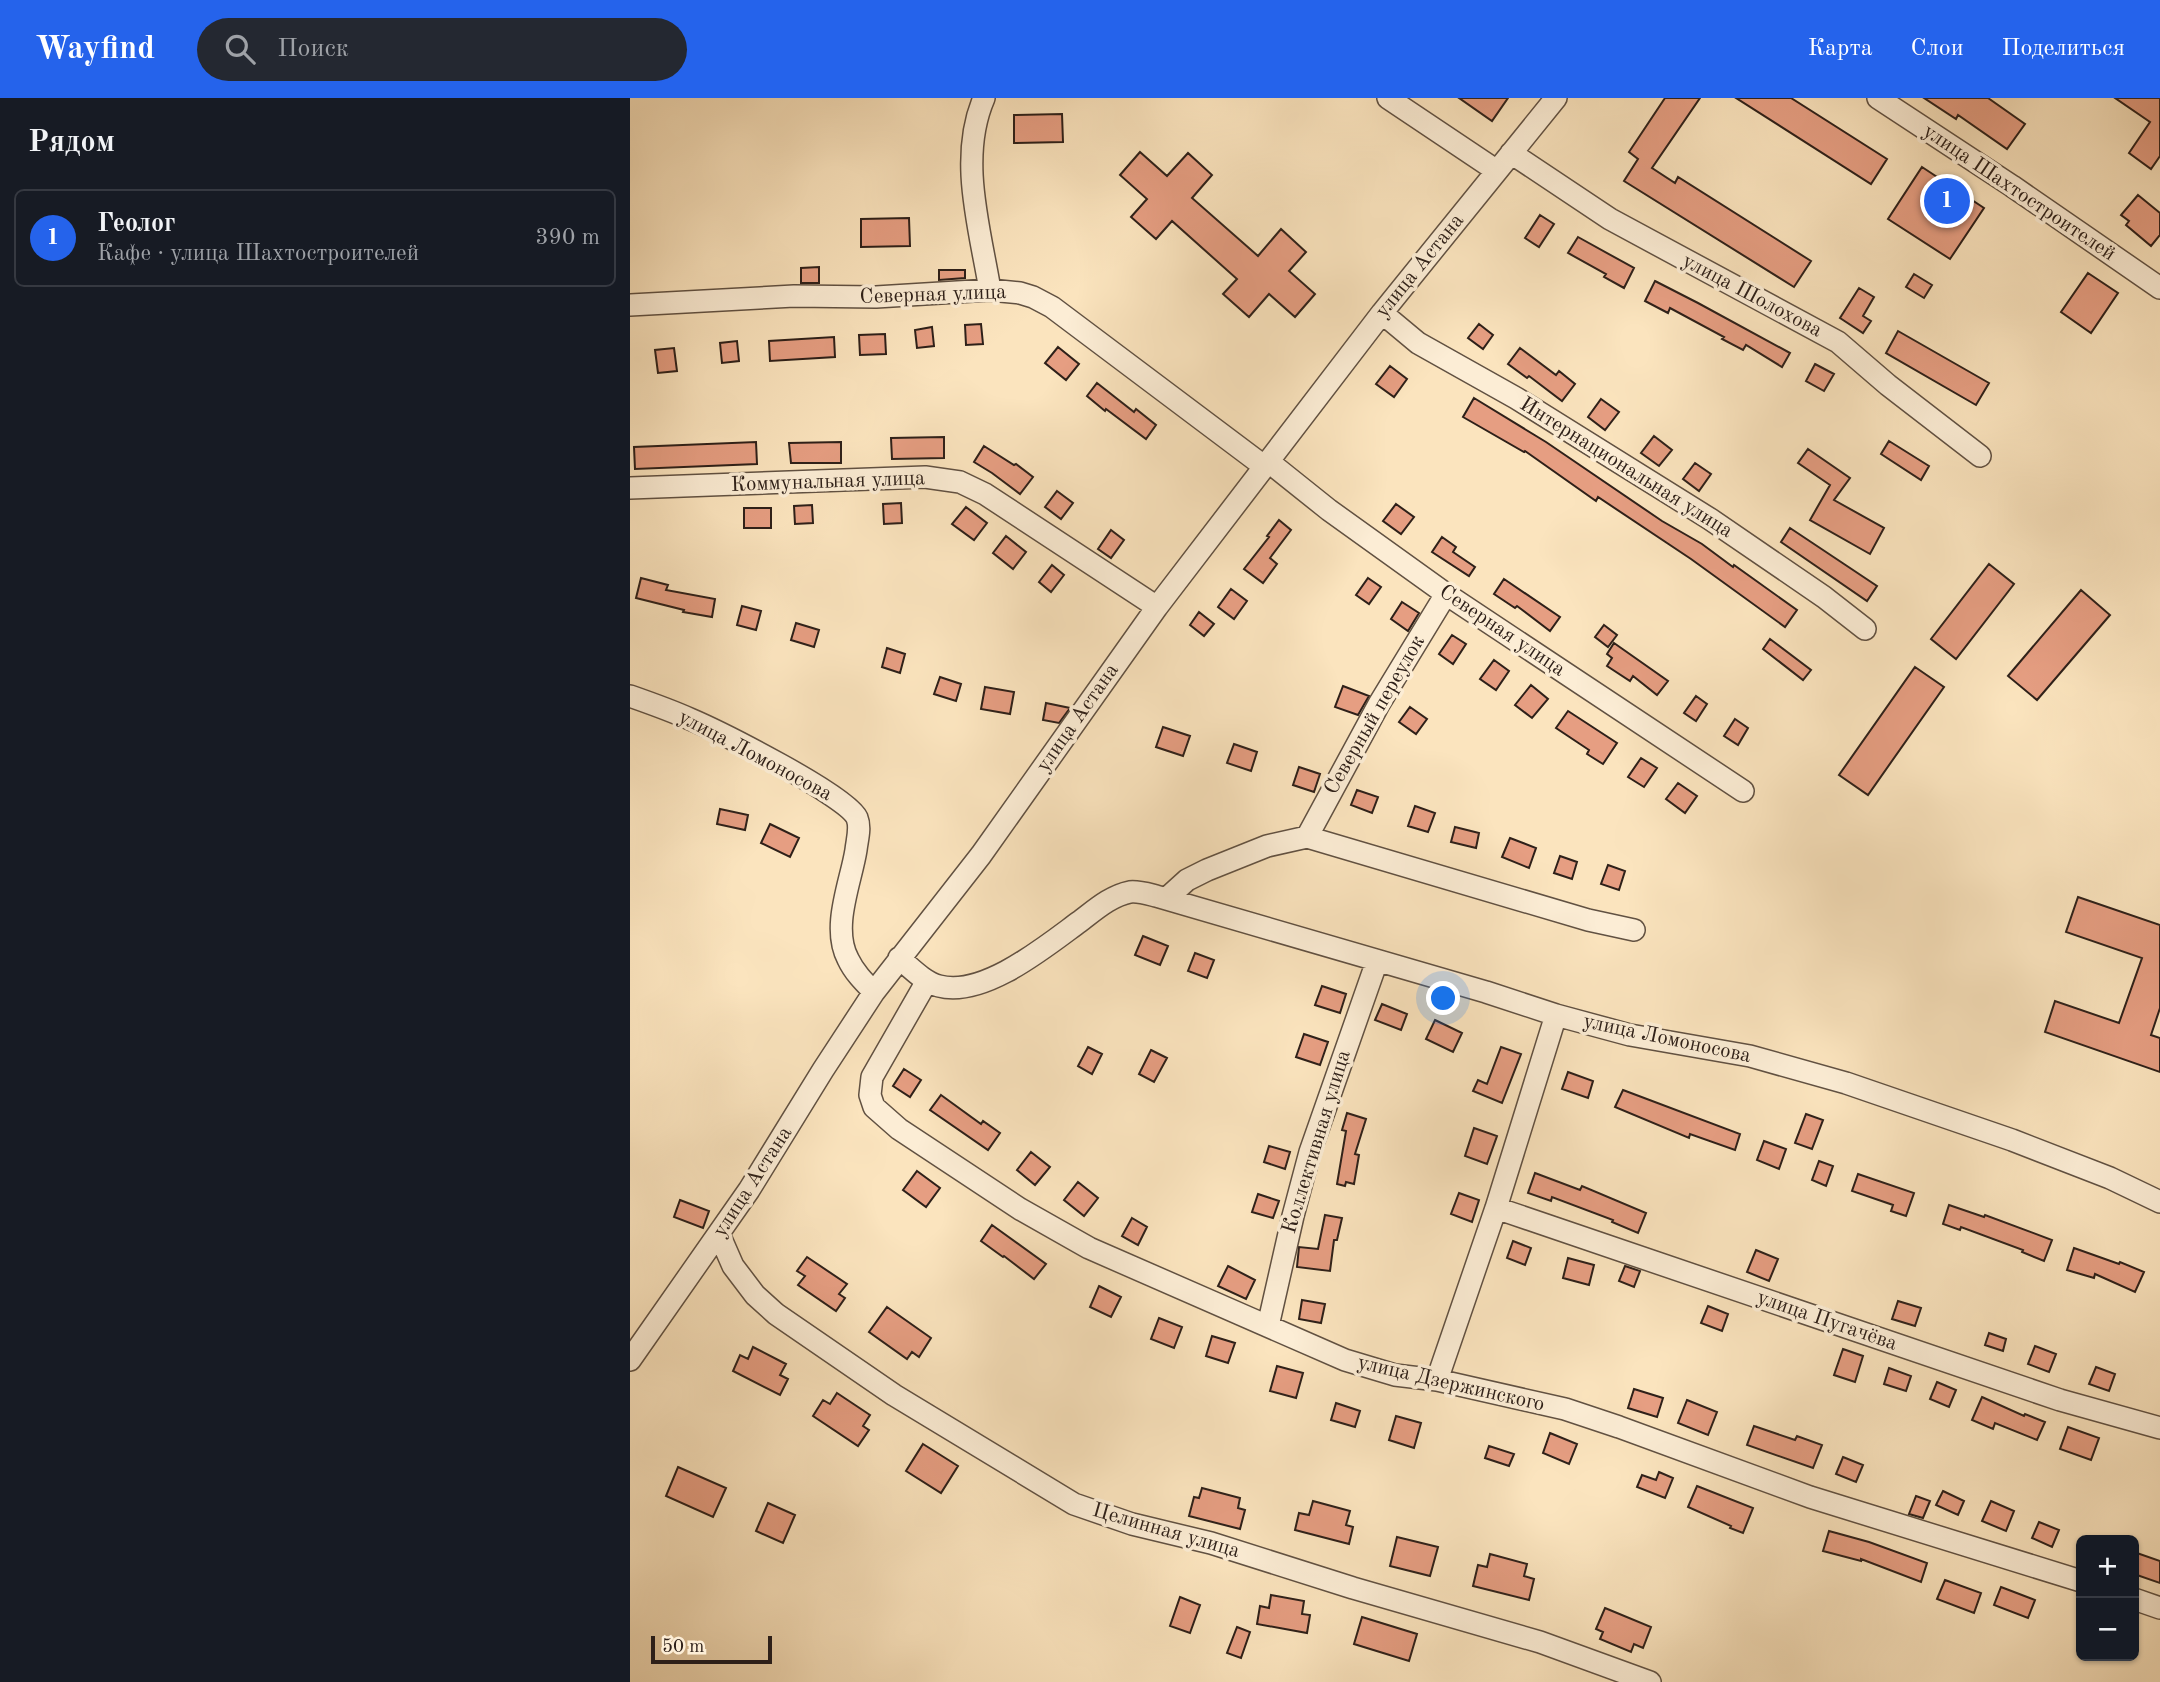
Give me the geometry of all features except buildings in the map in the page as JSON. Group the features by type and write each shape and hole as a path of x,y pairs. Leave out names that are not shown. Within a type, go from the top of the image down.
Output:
{"street":[{"path":"984,98 973,144 972,187 990,290"},
{"path":"1388,98 1497,170"},
{"name":"улица Астана","path":"630,1360 719,1234 874,992 981,855 1157,607 1382,313 1556,98"},
{"name":"улица Шахтостроителей","path":"1878,98 2160,288"},
{"name":"улица Шолохова","path":"1511,153 1610,219 1838,342 1888,385 1980,456"},
{"name":"Северная улица","path":"630,305 794,296 876,297 990,290 1033,297 1052,307 1446,594 1743,791"},
{"name":"Интернациональная улица","path":"1382,313 1418,343 1516,398 1710,519 1866,629"},
{"name":"Коммунальная улица","path":"630,488 925,477 960,482 985,494 1157,607"},
{"name":"Северный переулок","path":"1307,837 1379,704 1446,594"},
{"name":"улица Ломоносова","path":"630,696 728,737 832,794 856,814 859,825 843,904 842,933 846,957 874,992"},
{"path":"1166,899 1187,880 1207,870 1267,846 1307,837 1588,920 1634,930"},
{"name":"улица Ломоносова","path":"899,958 927,981 941,987 965,987 991,979 1040,951 1112,899 1132,892 1166,899 1630,1035 1750,1056 1846,1083 2012,1140 2110,1178 2160,1202"},
{"name":"Коллективная улица","path":"1268,1326 1310,1152 1377,961"},
{"name":"улица Дзержинского","path":"927,981 872,1077 870,1095 874,1107 899,1129 960,1170 1020,1209 1089,1248 1345,1360 1395,1375 1437,1380 1565,1409 1810,1497 2076,1579"},
{"path":"1437,1380 1496,1209 1556,1015"},
{"name":"улица Пугачёва","path":"1496,1209 2060,1400 2160,1428"},
{"name":"Целинная улица","path":"719,1234 733,1266 755,1295 776,1314 894,1395 1074,1504 1132,1524 1211,1543 1353,1588 1540,1642 1650,1682"},
{"path":"2139,1601 2160,1608"}],"place":[{"name":"Геолог","path":"1947,201"}]}
